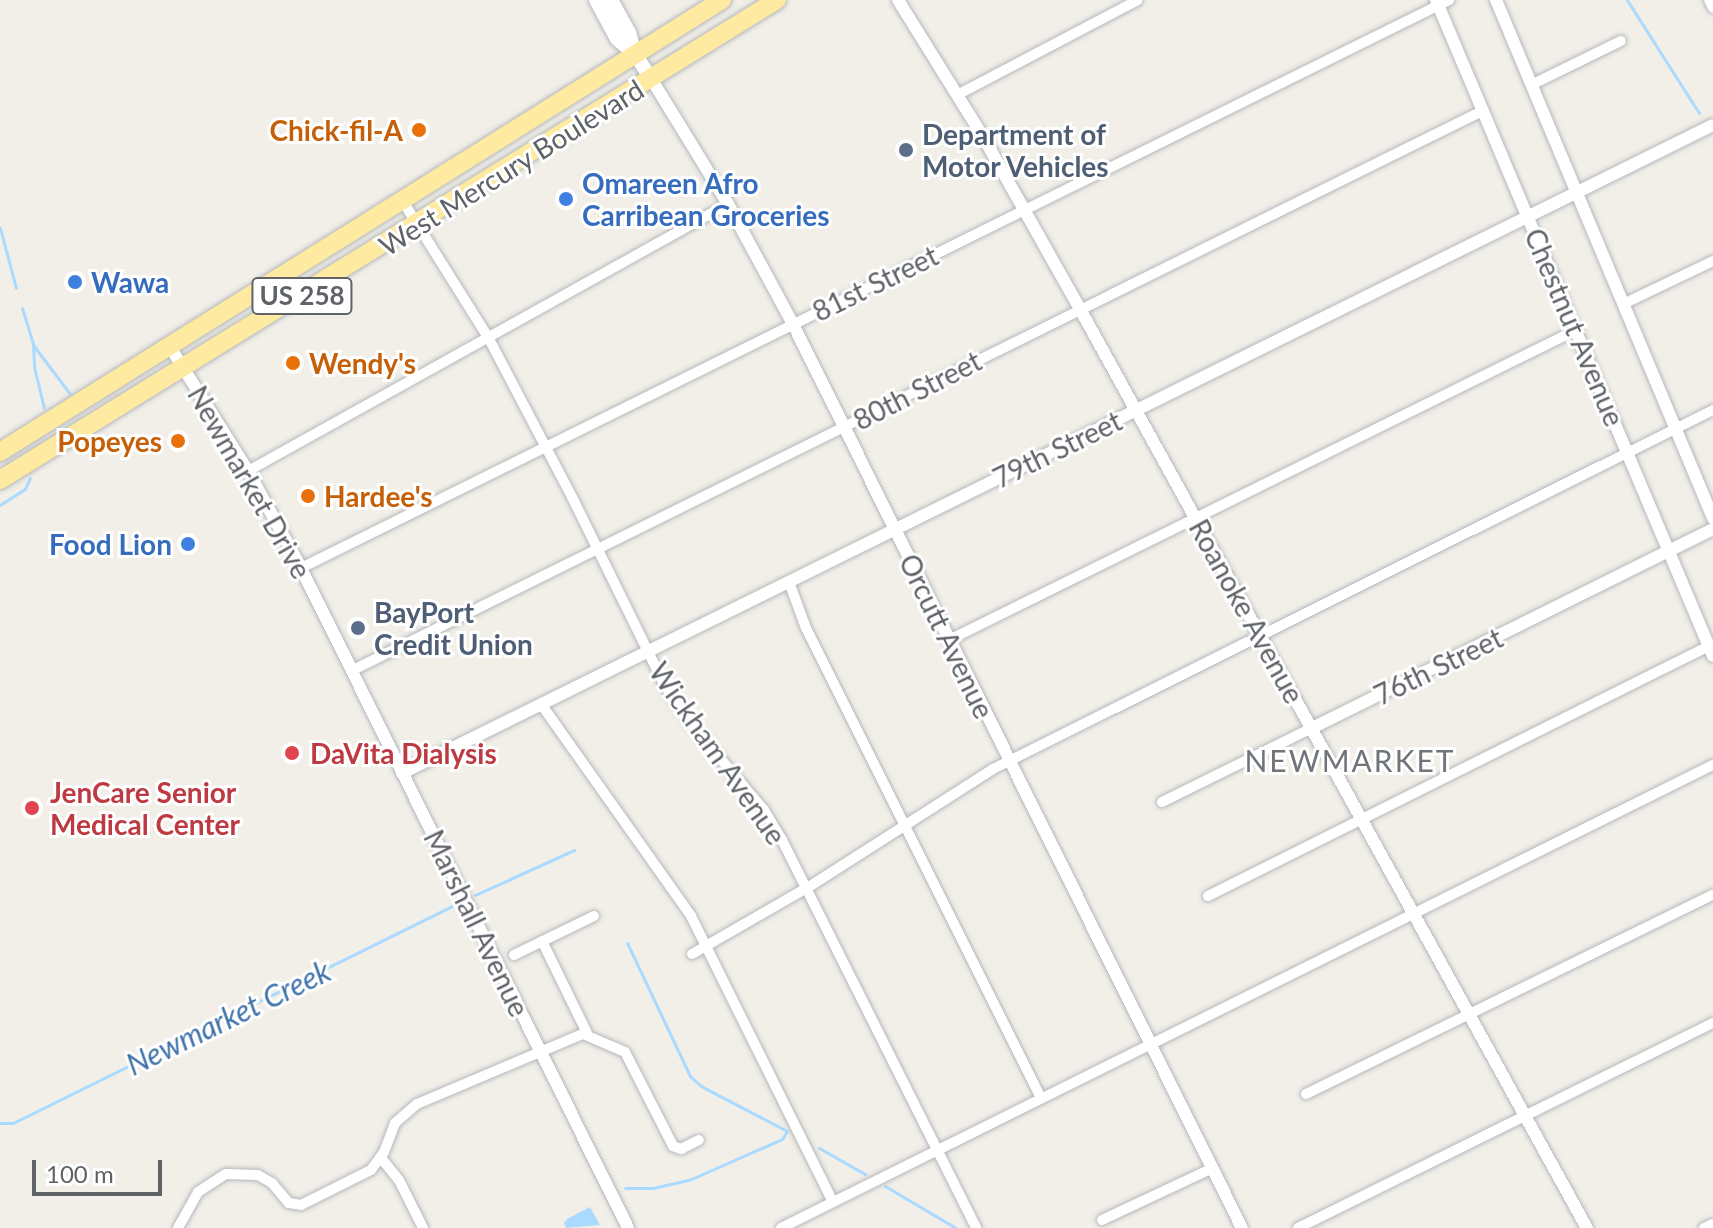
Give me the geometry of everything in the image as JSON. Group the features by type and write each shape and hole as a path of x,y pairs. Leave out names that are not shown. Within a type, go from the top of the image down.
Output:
{"highway":[{"name":"West Mercury Boulevard","path":"0,452 722,0"},
{"name":"West Mercury Boulevard","path":"0,480 777,0"}],"main road":[{"name":"Orcutt Avenue","path":"596,0 617,39 635,54 652,80"},
{"name":"Orcutt Avenue","path":"611,0 629,32 635,54"}],"street":[{"name":"Roanoke Avenue","path":"898,0 957,95 1080,309 1587,1228"},
{"path":"957,95 1138,0"},
{"name":"Chestnut Avenue","path":"1496,0 1713,518"},
{"path":"1709,0 1713,8"},
{"name":"Chestnut Avenue","path":"1441,2 1711,651"},
{"name":"81st Street","path":"301,568 1441,2"},
{"path":"1531,85 1621,41"},
{"name":"Orcutt Avenue","path":"652,80 728,204 793,324 1242,1228"},
{"name":"80th Street","path":"351,671 1484,110"},
{"name":"79th Street","path":"402,773 1713,125"},
{"name":"Wickham Avenue","path":"402,200 488,337 547,446 647,652 691,724 764,810 807,888 976,1228"},
{"path":"248,471 728,204"},
{"path":"1623,304 1713,261"},
{"path":"949,640 1576,330"},
{"name":"Newmarket Drive","path":"170,347 248,471 326,619"},
{"path":"692,954 807,888 1009,760 1713,410"},
{"name":"76th Street","path":"1162,802 1713,529"},
{"path":"789,582 806,628 1041,1098"},
{"name":"Marshall Avenue","path":"326,619 628,1228"},
{"path":"1208,896 1711,651"},
{"path":"541,704 691,916 833,1202"},
{"path":"781,1228 1713,765"},
{"path":"1306,1094 1713,895"},
{"path":"514,955 594,916"},
{"path":"542,941 587,1033 625,1052 673,1146 681,1149 699,1140"},
{"path":"1298,1228 1713,1023"},
{"path":"178,1228 198,1192 226,1174 258,1175 272,1183 289,1203 297,1206 347,1183 371,1170 381,1158 392,1129 406,1111 587,1033"},
{"path":"381,1158 399,1180 423,1228"},
{"path":"1102,1220 1213,1168"},
{"path":"1704,1228 1713,1224"}],"water":[{"path":"590,1207 600,1225 566,1228 564,1223 567,1219"}],"waterway":[{"path":"1627,0 1699,113"},
{"name":"Newmarket Creek","path":"0,228 16,288"},
{"path":"22,308 33,345 70,394"},
{"name":"Newmarket Creek","path":"33,345 34,367 44,408"},
{"name":"Newmarket Creek","path":"0,505 25,489 30,478"},
{"name":"Newmarket Creek","path":"475,895 574,850"},
{"name":"Newmarket Creek","path":"0,1123 13,1123 455,905"},
{"name":"Newmarket Creek","path":"625,1188 653,1188 689,1180 782,1139 787,1131 701,1086 690,1076 627,943"},
{"name":"Newmarket Creek","path":"819,1148 865,1174"},
{"name":"Newmarket Creek","path":"885,1186 956,1228"}],"place":[{"name":"Chick-fil-A","path":"419,130"},
{"name":"Department of Motor Vehicles","path":"906,150"},
{"name":"Omareen Afro Carribean Groceries","path":"566,199"},
{"name":"Wawa","path":"75,282"},
{"name":"Wendy's","path":"293,363"},
{"name":"Popeyes","path":"178,441"},
{"name":"Hardee's","path":"308,496"},
{"name":"Food Lion","path":"188,544"},
{"name":"BayPort Credit Union","path":"358,628"},
{"name":"DaVita Dialysis","path":"292,753"},
{"name":"JenCare Senior Medical Center","path":"32,808"}],"district":[{"name":"NEWMARKET","path":"1350,760"}]}
